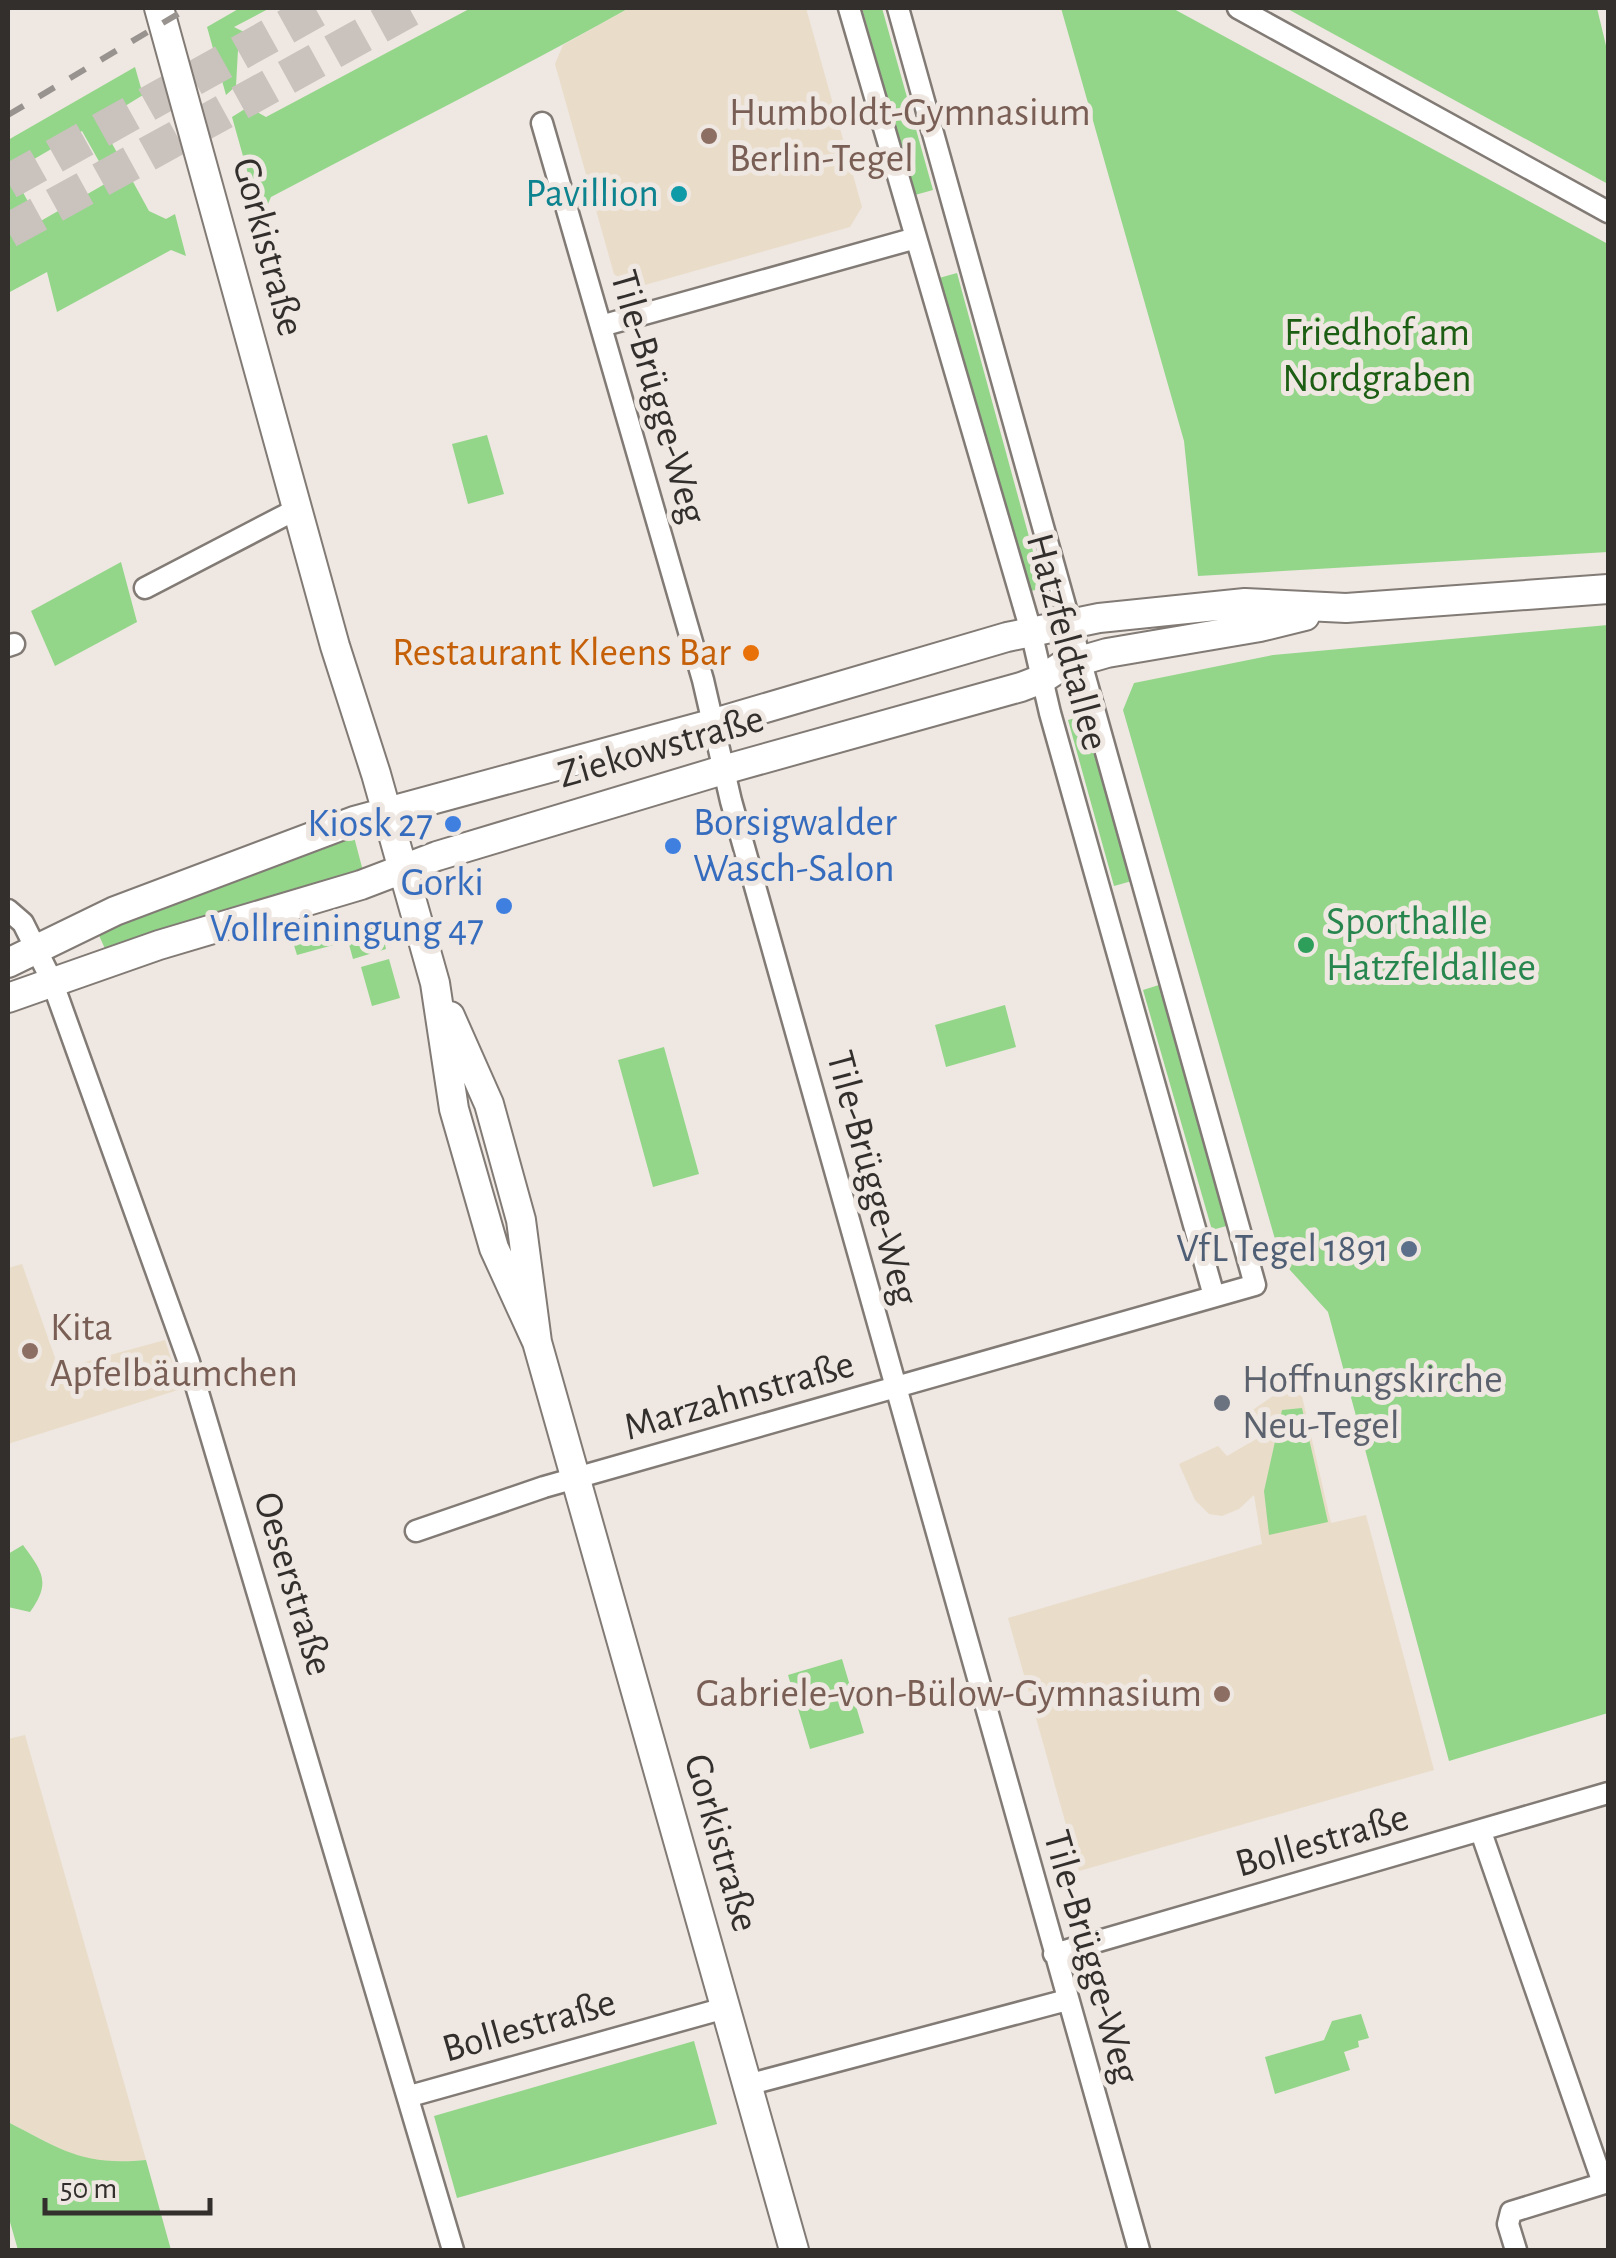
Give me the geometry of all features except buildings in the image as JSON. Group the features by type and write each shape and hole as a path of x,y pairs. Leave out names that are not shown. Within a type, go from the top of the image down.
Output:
{"street":[{"name":"Gorkistraße","path":"160,8 296,509 435,983 490,1104 521,1220 538,1342 794,2250"},
{"name":"Hatzfeldtallee","path":"849,8 1030,631 1214,1296"},
{"name":"Hatzfeldtallee","path":"898,8 1255,1285"},
{"path":"1238,8 1608,212"},
{"name":"Tile-Brügge-Weg","path":"542,123 703,680 722,770 1139,2250"},
{"path":"602,326 916,238"},
{"path":"145,588 296,509"},
{"name":"Ziekowstraße","path":"8,962 115,912 350,822 711,724 1030,631 1246,603 1346,608 1608,589"},
{"name":"Ziekowstraße","path":"8,998 451,852 1042,679 1062,666 1346,608"},
{"name":"Oeserstraße","path":"8,910 37,947 52,981 190,1362 454,2250"},
{"name":"Marzahnstraße","path":"416,1530 576,1478 1255,1285"},
{"name":"Bollestraße","path":"1054,1954 1608,1793"},
{"path":"1481,1832 1606,2182 1511,2212 1508,2224 1516,2250"},
{"path":"748,2086 1067,2000"},
{"name":"Bollestraße","path":"410,2096 725,2008"}],"shaded area":[{"name":"Humboldt-Gymnasium Berlin-Tegel","path":"629,8 806,8 862,207 850,227 634,288 614,274 555,64 563,45"},
{"name":"Kita Apfelbäumchen","path":"22,1264 59,1369 165,1340 181,1389 8,1444 8,1268"},
{"name":"Gabriele-von-Bülow-Gymnasium","path":"1298,1379 1331,1523 1366,1515 1434,1770 1079,1871 1008,1618 1262,1544 1254,1495 1239,1509 1222,1516 1209,1514 1195,1500 1179,1464 1218,1446 1227,1456 1258,1438 1251,1411"},
{"path":"25,1735 146,2160 109,2163 77,2158 8,2122 8,1739"}],"green space":[{"path":"240,8 270,8 234,27 250,35 238,50 236,86 226,95 207,27"},
{"path":"471,8 629,8 271,197 261,220 232,117 248,107 266,117"},
{"path":"862,8 882,8 933,190 915,195"},
{"name":"Friedhof am Nordgraben","path":"1061,8 1172,8 1608,244 1608,552 1198,576 1184,441"},
{"path":"1286,8 1597,8 1608,54 1608,184"},
{"path":"135,67 143,95 117,111 109,122 109,138 149,211 166,219 175,214 186,256 171,250 57,312 47,272 8,293 8,140","holes":["82,131 110,181 39,222 12,172"]},
{"path":"957,273 1043,588 1027,592 939,278"},
{"path":"487,435 504,494 468,504 452,444"},
{"path":"121,562 137,622 55,666 31,611"},
{"path":"1608,625 1608,1713 1449,1761 1328,1312 1281,1260 1123,710 1134,683 1273,655"},
{"path":"1086,715 1132,881 1114,886 1068,720"},
{"path":"354,837 363,871 106,951 97,931 193,892"},
{"path":"359,920 382,931 386,949 353,959 348,941 297,955 292,939"},
{"path":"389,959 400,998 372,1006 361,967"},
{"path":"1162,984 1230,1225 1212,1230 1143,990"},
{"path":"1005,1005 1016,1047 946,1067 935,1025"},
{"path":"664,1047 699,1174 653,1187 618,1060"},
{"path":"1302,1408 1328,1522 1269,1535 1264,1491 1282,1410"},
{"path":"23,1545 42,1578 41,1593 30,1612 8,1607 8,1554"},
{"path":"842,1659 864,1733 810,1749 788,1675"},
{"path":"1361,2014 1369,2038 1344,2052 1350,2070 1275,2094 1265,2057 1324,2040 1332,2021"},
{"path":"694,2041 717,2124 457,2198 434,2116"},
{"path":"8,2122 74,2154 105,2161 146,2160 171,2250 18,2250 8,2215"}],"tunnel":[{"path":"8,182 320,8"},
{"path":"8,231 412,8"}],"railway":[{"path":"8,115 188,8"}],"place":[{"name":"Humboldt-Gymnasium Berlin-Tegel","path":"709,136"},
{"name":"Pavillion","path":"679,194"},
{"name":"Restaurant Kleens Bar","path":"751,653"},
{"name":"Kiosk 27","path":"453,824"},
{"name":"Borsigwalder Wasch-Salon","path":"673,846"},
{"name":"Gorki Vollreiningung 47","path":"504,906"},
{"name":"Sporthalle Hatzfeldallee","path":"1306,945"},
{"name":"VfL Tegel 1891","path":"1409,1249"},
{"name":"Kita Apfelbäumchen","path":"30,1351"},
{"name":"Hoffnungskirche Neu-Tegel","path":"1222,1403"},
{"name":"Gabriele-von-Bülow-Gymnasium","path":"1222,1694"}]}
